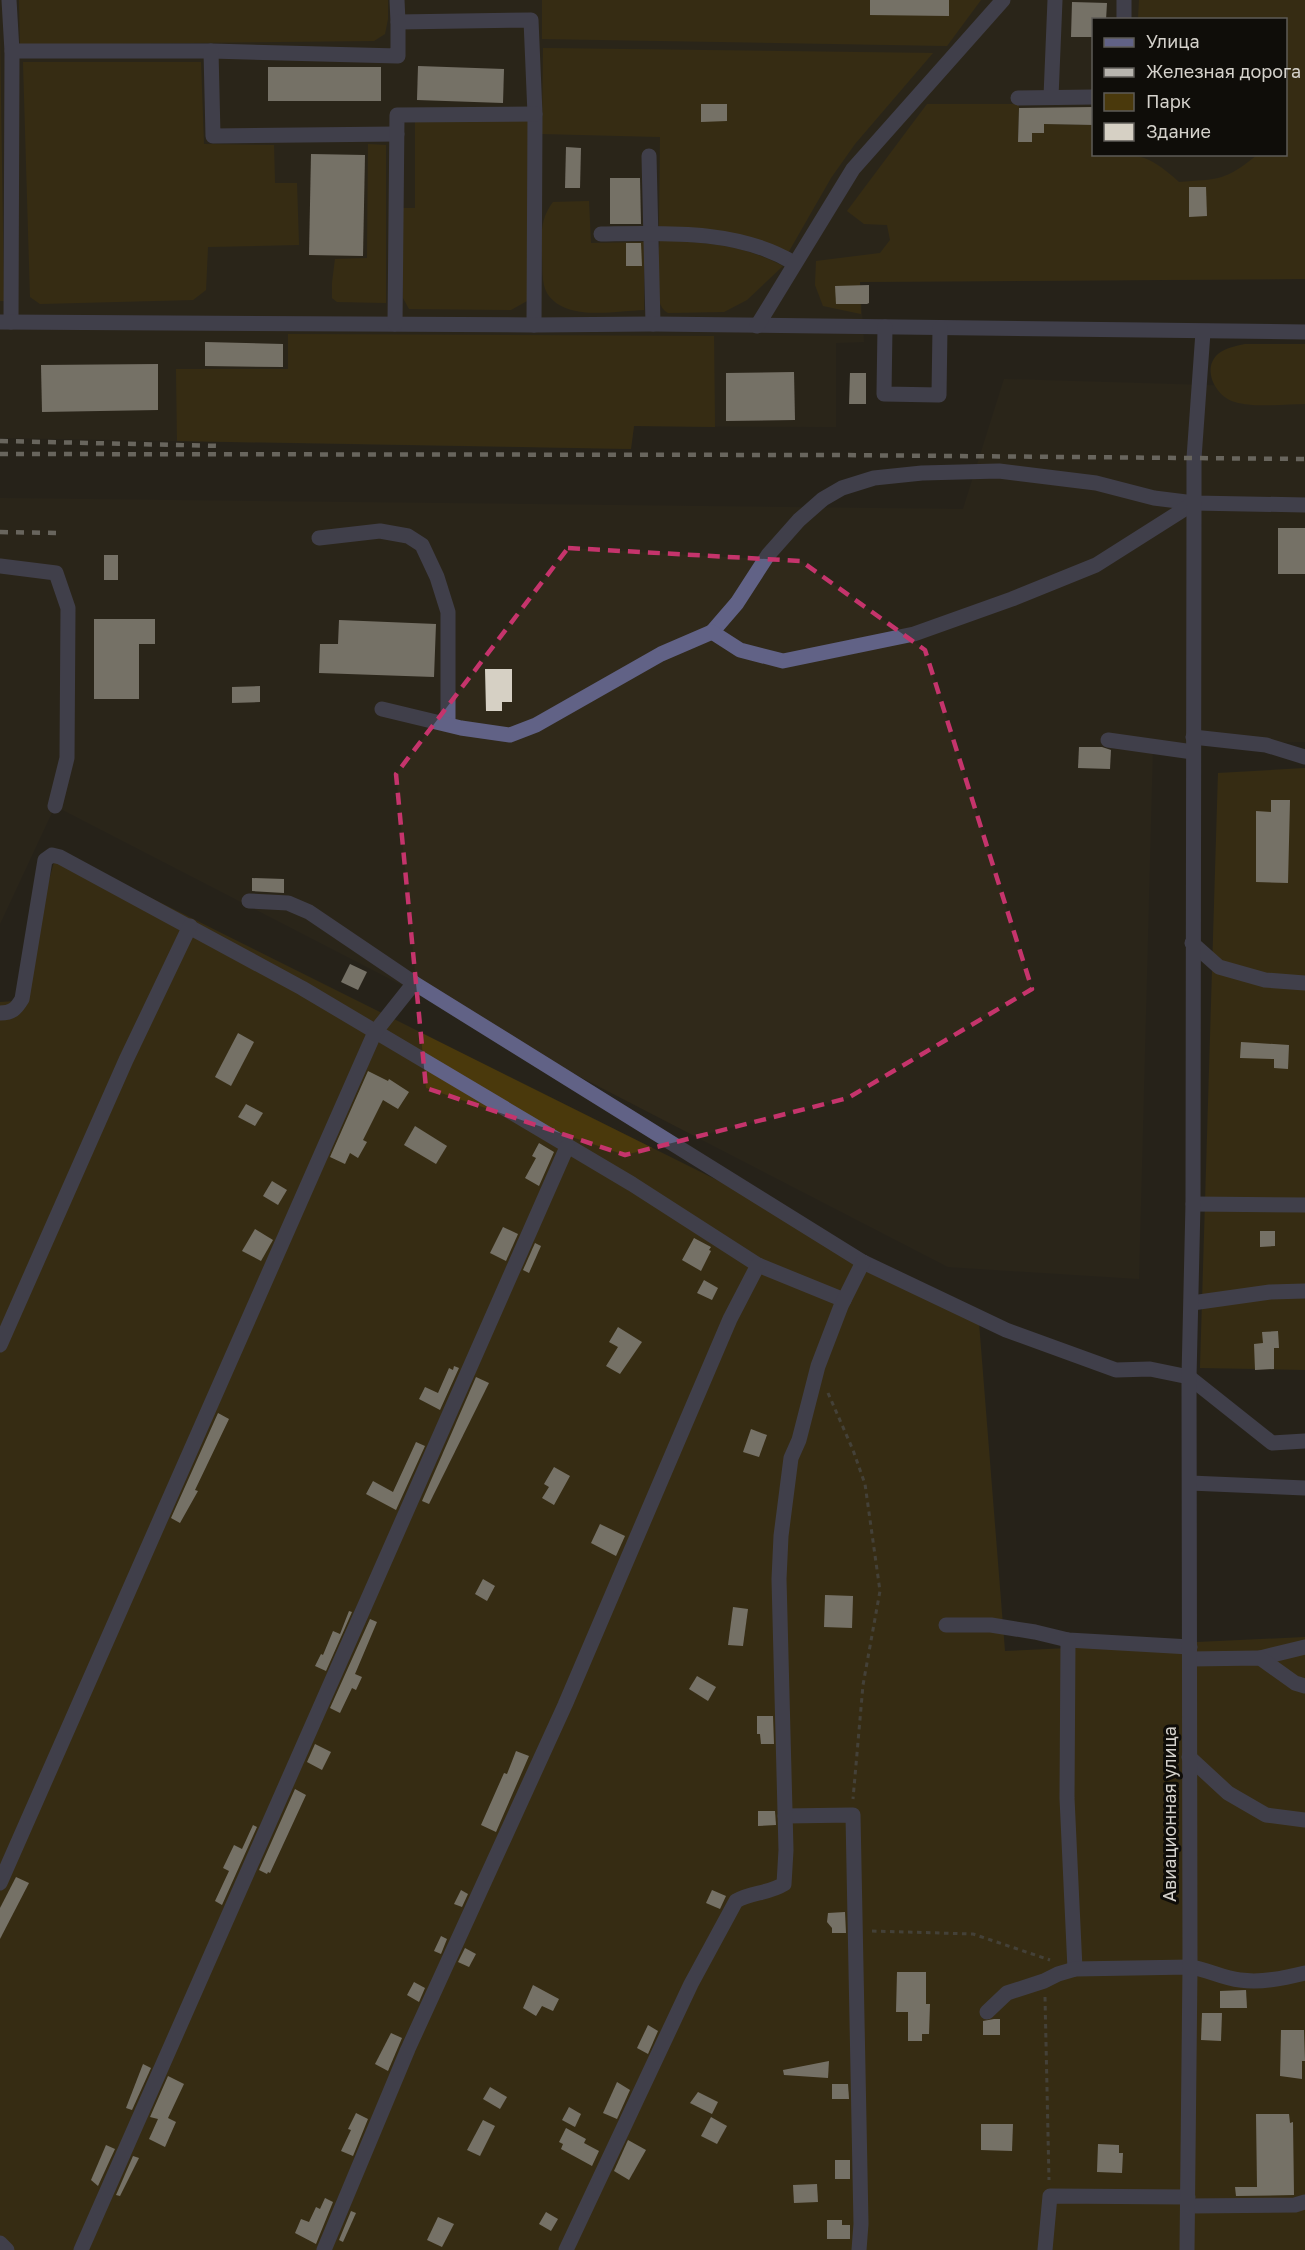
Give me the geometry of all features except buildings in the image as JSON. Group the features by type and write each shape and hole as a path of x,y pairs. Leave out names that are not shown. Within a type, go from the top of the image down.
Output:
{"street":[{"path":"9,0 12,51 6,322 653,324 1305,332"},
{"path":"12,51 211,51 398,57 397,0"},
{"path":"757,327 794,263 853,170 1004,0"},
{"path":"1051,97 1055,0"},
{"path":"1124,0 1124,18"},
{"path":"398,22 531,20 535,114 534,325"},
{"path":"211,51 213,136 397,134"},
{"path":"1018,98 1092,97"},
{"path":"395,324 397,115 535,114"},
{"path":"649,156 653,233 653,324"},
{"path":"601,234 690,235 742,242 780,254 794,263"},
{"path":"885,327 884,394 939,395 940,328"},
{"name":"Авиационная улица","path":"1187,2250 1190,1967 1189,1377 1193,1204 1194,458 1203,332"},
{"path":"382,709 510,735 536,725 660,654 712,632 737,603 768,555 799,520 823,499 842,488 874,478 922,473 999,471 1096,483 1154,498 1194,503 1305,505"},
{"path":"712,632 740,650 783,661 914,634 1012,599 1096,565 1194,503"},
{"path":"319,538 380,531 408,536 422,545 437,577 447,612 448,724"},
{"path":"0,566 56,573 68,608 68,758 55,806"},
{"path":"1108,740 1266,745 1305,758"},
{"path":"0,1013 16,1009 22,999 45,860 52,855 60,857 302,988 632,1184 758,1265 844,1300"},
{"path":"249,901 288,903 309,912 414,983 863,1262 1006,1330 1116,1370 1149,1369 1189,1377 1272,1443 1305,1442"},
{"path":"0,1345 126,1060 190,926"},
{"path":"1192,943 1219,967 1265,980 1305,983"},
{"path":"0,1884 375,1032 414,983"},
{"path":"81,2250 567,1147"},
{"path":"1193,1204 1305,1205"},
{"path":"566,2250 691,1984 736,1901 747,1894 773,1891 784,1884 785,1816 779,1579 781,1536 791,1458 799,1440 818,1366 844,1300 863,1262"},
{"path":"324,2250 408,2049 565,1705 730,1319 758,1265"},
{"path":"1192,1303 1270,1292 1305,1292"},
{"path":"1190,1483 1305,1488"},
{"path":"946,1625 991,1625 1068,1640 1260,1658 1305,1647"},
{"path":"1068,1640 1067,1798 1075,1969"},
{"path":"1260,1658 1294,1683 1305,1686"},
{"path":"1189,1756 1228,1793 1266,1815 1305,1820"},
{"path":"785,1816 853,1815 861,2224 859,2250"},
{"path":"987,2012 1007,1993 1075,1969 1190,1967 1205,1969 1239,1980 1262,1981 1305,1973"},
{"path":"1045,2250 1050,2196 1294,2205 1305,2202"},
{"path":"0,2242 7,2250"}],"path":[{"path":"818,1366 865,1484 880,1591 863,1685 853,1815"},
{"path":"855,1930 973,1934 1075,1969"},
{"path":"1044,1981 1050,2196"}],"highlighted area":[{"path":"568,548 801,561 925,650 1032,989 848,1098 625,1155 426,1088 396,774"}],"shaded area":[{"path":"0,0 1305,0 1305,279 860,282 864,342 836,343 836,427 634,426 631,449 0,438"},
{"path":"1004,379 1305,388 1305,742 1153,744 1139,1279 948,1267 55,806 0,924 0,498 963,509"}],"green space":[{"path":"19,0 388,0 388,19 385,34 374,41 20,45"},
{"path":"542,0 981,0 947,46 542,39"},
{"path":"1139,0 1305,0 1305,279 860,282 861,314 823,306 815,285 816,261 880,253 890,240 887,225 864,224 847,211 927,104 1019,104 1018,142 1032,142 1032,133 1044,133 1044,124 1092,125 1092,156 1140,157 1157,165 1179,182 1221,177 1237,170 1256,156 1287,156 1287,18 1138,18"},
{"path":"0,32 4,301 0,301"},
{"path":"543,48 933,53 855,144 831,178 788,253 659,226 660,137 542,134"},
{"path":"23,62 201,62 204,144 274,145 275,183 297,183 299,245 208,247 206,290 193,300 40,304 30,297"},
{"path":"415,119 528,119 527,301 511,310 409,309 403,298 403,208 415,208"},
{"path":"368,144 386,145 386,303 337,302 332,298 335,259 367,258"},
{"path":"589,201 591,243 644,242 644,310 605,313 578,311 555,302 547,293 543,280 542,256 542,228 545,215 553,202"},
{"path":"660,240 738,249 783,266 747,300 724,312 668,313 662,308 657,290"},
{"path":"288,334 714,336 715,427 634,426 631,449 177,441 176,369 288,369"},
{"path":"1245,344 1305,344 1305,404 1243,404 1228,399 1217,389 1211,374 1213,360 1224,350"},
{"path":"1305,768 1305,1370 1200,1368 1218,773"},
{"path":"57,851 803,1223 979,1323 1005,1651 1305,1637 1305,2250 0,2250 0,1002 16,1001"}],"railway":[{"path":"0,441 223,446"},
{"path":"0,454 836,455 1305,459"},
{"path":"0,532 60,533"}]}
